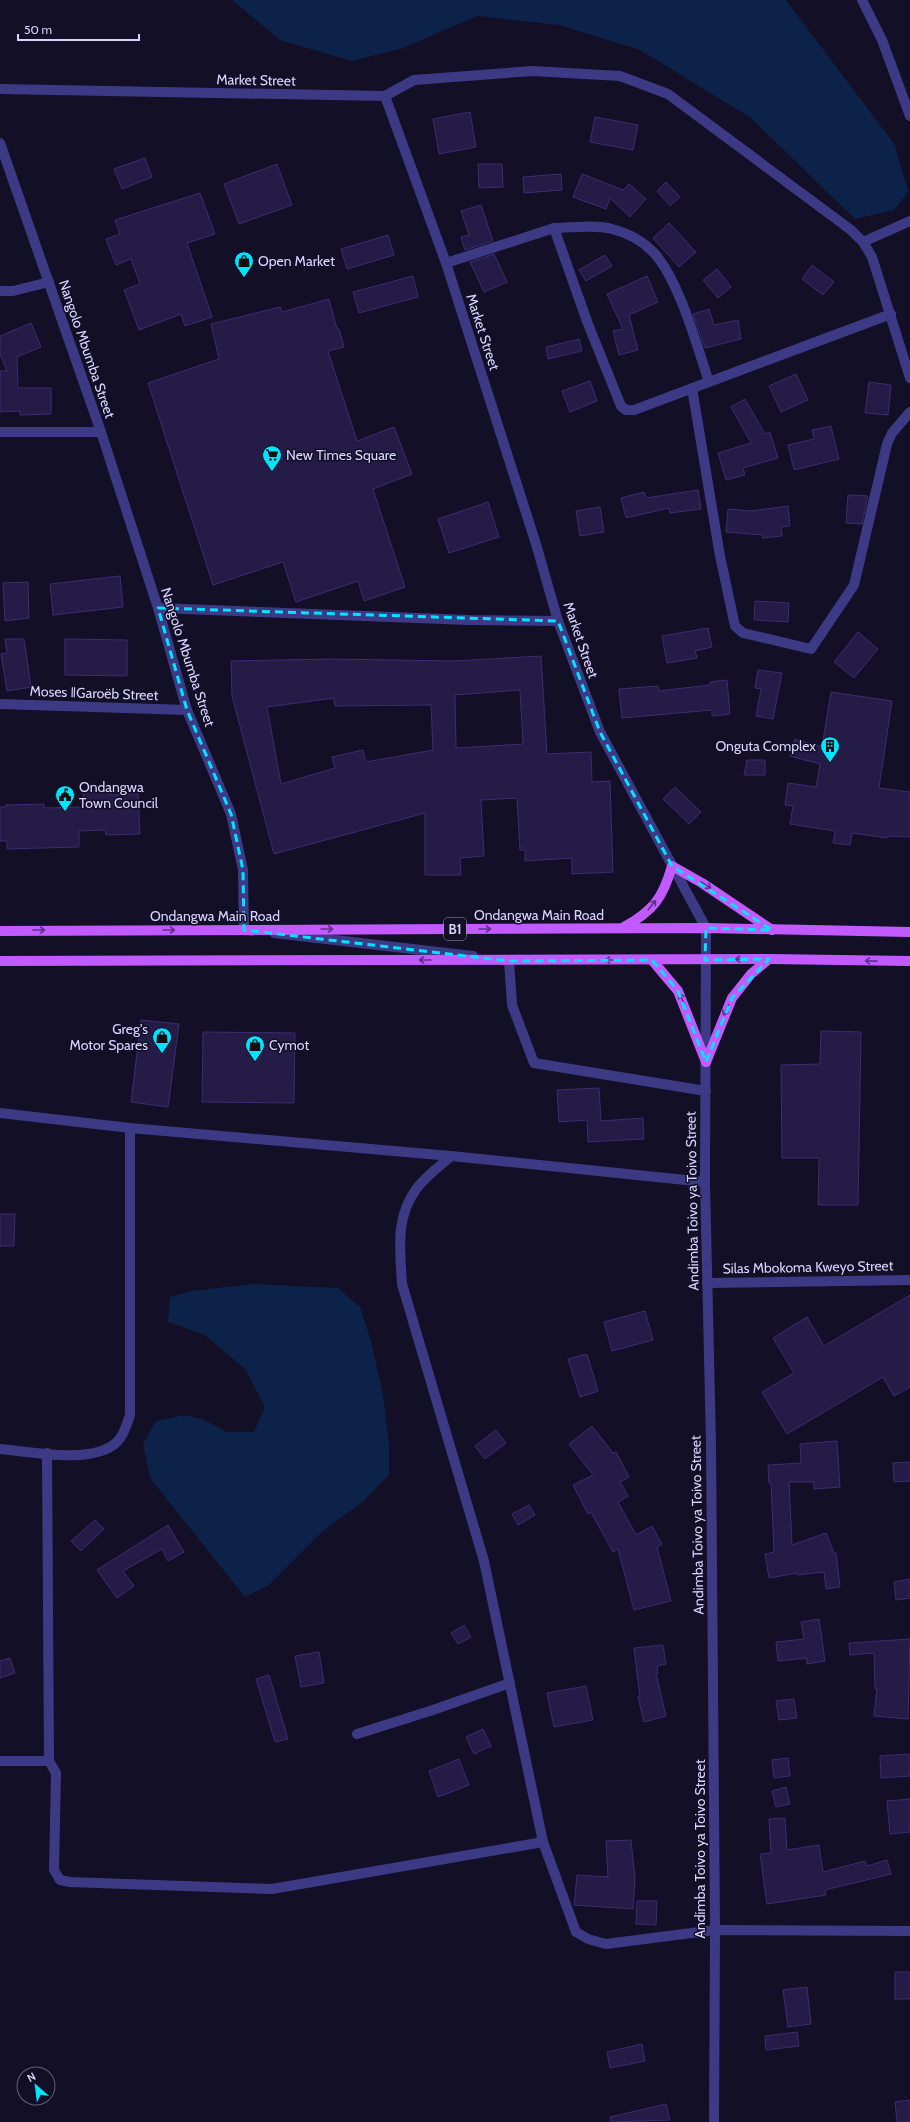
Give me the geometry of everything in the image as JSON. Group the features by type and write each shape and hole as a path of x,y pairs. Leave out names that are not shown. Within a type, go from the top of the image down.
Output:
{"main road":[{"path":"622,928 643,916 661,895 665,889 672,866 702,883 772,930"},
{"name":"Ondangwa Main Road","path":"0,930 706,928 910,932"},
{"path":"706,1062 732,998 752,974 768,959"},
{"name":"B1","path":"0,961 768,959 910,962"},
{"path":"652,960 678,991 706,1062"}],"street":[{"path":"862,0 882,40 910,116"},
{"path":"385,96 414,80 532,70 620,76 668,94 820,207 863,242 872,257 910,378"},
{"name":"Market Street","path":"0,89 385,96 446,263 536,544 558,620 600,732 706,928"},
{"name":"Nangolo Mbumba Street","path":"0,142 101,432 158,608 187,710 231,814 243,870 244,930"},
{"path":"863,242 910,221"},
{"path":"554,228 588,324 621,406 626,410 634,410 891,314"},
{"path":"446,263 554,228 612,228 640,240 656,254 676,289 709,382"},
{"path":"0,291 12,291 49,282"},
{"path":"692,388 720,556 735,626 743,633 811,649 854,585 887,444 892,433 910,412"},
{"path":"0,432 101,432"},
{"path":"158,608 468,620 558,620"},
{"name":"Moses ǁGaroëb Street","path":"0,704 187,710"},
{"name":"Andimba Toivo ya Toivo Street","path":"706,928 705,1182 711,1443 715,1930 714,2122"},
{"path":"244,930 509,960 512,1005 534,1062 706,1091"},
{"path":"0,1113 130,1128 451,1156 705,1182"},
{"path":"0,1449 74,1455 97,1453 113,1446 124,1432 130,1415 130,1128"},
{"path":"451,1156 418,1187 408,1203 399,1236 402,1284 484,1561 543,1842 576,1932 588,1939 606,1944 715,1930 910,1931"},
{"name":"Silas Mbokoma Kweyo Street","path":"707,1283 910,1280"},
{"path":"47,1453 49,1760 56,1773 54,1870 60,1880 70,1882 272,1889 543,1842"},
{"path":"357,1734 433,1710 510,1683"},
{"path":"0,1761 49,1760"}],"highlighted area":[{"path":"158,608 558,621 600,732 672,866 772,930 706,928 705,960 769,959 732,998 706,1062 678,991 652,960 509,961 244,930 243,870 231,814 187,710"}],"water":[{"path":"232,0 786,0 895,145 908,192 894,210 855,219 751,118 640,50 559,25 477,16 403,48 352,61 280,40"},
{"path":"253,1284 338,1288 360,1307 371,1341 383,1394 389,1443 389,1475 364,1501 324,1530 269,1585 245,1597 150,1478 143,1444 156,1421 185,1415 202,1419 227,1432 254,1432 265,1407 245,1369 205,1335 168,1322 170,1297 191,1291"}],"building":[{"path":"470,112 476,147 439,154 433,119"},
{"path":"595,117 638,125 633,150 590,142"},
{"path":"145,158 152,177 122,189 114,169"},
{"path":"277,164 292,205 239,224 224,184"},
{"path":"478,164 502,164 503,187 479,188"},
{"path":"561,174 562,190 524,193 523,177"},
{"path":"582,174 623,190 629,184 646,199 630,217 610,198 606,209 573,197"},
{"path":"666,182 680,197 670,206 657,191"},
{"path":"200,193 215,234 187,243 212,317 185,326 181,314 139,330 124,290 140,284 131,259 116,265 106,239 120,234 115,220"},
{"path":"481,205 493,241 465,250 461,237 469,235 461,211"},
{"path":"669,223 696,252 679,267 653,238"},
{"path":"388,235 394,255 347,269 341,249"},
{"path":"494,254 507,282 484,292 470,262"},
{"path":"605,255 612,266 586,281 579,270"},
{"path":"812,265 834,282 823,295 802,279"},
{"path":"717,269 731,287 718,298 703,280"},
{"path":"413,276 418,297 359,313 353,292"},
{"path":"647,276 658,302 629,315 638,350 619,355 613,331 623,329 607,294"},
{"name":"New Times Square","path":"329,299 337,329 339,329 344,347 328,351 357,441 394,427 412,474 373,489 405,587 364,601 358,581 296,602 283,562 213,585 148,383 219,359 211,324 280,307 282,312"},
{"path":"709,309 714,325 738,320 741,339 705,348 693,314"},
{"path":"31,323 41,347 17,357 18,388 51,388 51,414 20,415 20,411 0,412 0,371 7,371 0,354 0,336"},
{"path":"579,339 582,351 548,359 546,347"},
{"path":"796,374 808,400 781,412 769,386"},
{"path":"590,381 597,401 570,412 562,391"},
{"path":"869,382 891,385 888,415 865,413"},
{"path":"745,399 765,434 770,432 778,458 743,468 745,475 726,480 718,453 751,443 731,407"},
{"path":"831,426 839,459 794,470 788,445 814,439 812,430"},
{"path":"698,490 701,509 670,513 669,508 626,518 621,498 644,492 646,498"},
{"path":"848,495 868,496 862,524 846,523"},
{"path":"488,502 499,537 449,553 438,519"},
{"path":"788,506 790,526 781,527 782,536 763,538 762,535 726,532 728,509 751,511"},
{"path":"600,507 604,532 580,536 576,511"},
{"path":"120,576 123,607 53,615 50,584"},
{"path":"28,582 29,618 5,621 3,583"},
{"path":"755,601 789,603 788,622 754,620"},
{"path":"708,628 712,647 695,651 697,658 667,663 662,636"},
{"path":"858,632 878,649 854,678 834,662"},
{"path":"5,639 24,639 31,687 7,691 1,654 7,653"},
{"path":"65,639 127,640 127,676 65,675"},
{"path":"541,656 547,754 591,752 592,782 610,781 613,872 572,874 572,858 525,861 525,850 520,850 517,798 481,800 484,856 460,858 461,875 425,875 425,813 274,854 232,696 231,661 330,659 455,661","holes":["520,690 523,744 456,748 455,695","334,698 335,706 431,705 433,750 366,762 363,750 332,757 335,768 281,784 267,707"]},
{"path":"758,670 782,673 773,719 756,716 761,689 755,688"},
{"path":"727,680 730,714 712,716 712,710 622,718 619,689 658,686 659,691 710,685 710,682"},
{"name":"Onguta Complex","path":"831,692 892,701 879,788 910,792 910,837 887,836 887,838 852,833 850,845 833,843 835,831 790,824 793,806 785,805 788,783 816,787 820,764 790,756 795,739 822,747"},
{"path":"747,760 765,760 765,775 744,775"},
{"path":"675,787 701,812 689,824 663,799"},
{"path":"110,789 110,795 138,794 140,834 106,835 105,830 79,831 79,847 7,849 7,841 0,841 0,807 6,807 6,805 44,804 44,808 84,807 83,791"},
{"path":"141,1020 179,1024 168,1107 131,1102"},
{"path":"821,1031 861,1032 858,1205 818,1205 819,1158 782,1158 781,1065 820,1064"},
{"path":"203,1032 295,1033 294,1103 202,1102"},
{"path":"599,1088 601,1121 643,1118 644,1139 588,1142 587,1120 559,1122 557,1090"},
{"path":"0,1214 15,1214 14,1246 0,1246"},
{"path":"910,1295 910,1387 894,1396 883,1377 787,1434 762,1392 794,1373 773,1338 807,1317 824,1346"},
{"path":"645,1311 653,1340 612,1351 604,1322"},
{"path":"587,1354 598,1391 580,1397 568,1359"},
{"path":"592,1426 613,1453 616,1452 629,1477 620,1482 628,1496 618,1502 636,1535 652,1526 662,1544 657,1547 671,1601 634,1610 618,1549 613,1552 591,1512 588,1514 573,1485 593,1475 569,1444"},
{"path":"496,1430 506,1443 485,1459 475,1446"},
{"path":"837,1441 840,1487 814,1489 814,1482 789,1482 792,1545 826,1533 834,1553 836,1553 840,1587 826,1589 824,1572 797,1575 797,1573 769,1578 765,1554 774,1552 771,1483 769,1483 768,1465 801,1463 800,1444"},
{"path":"910,1462 910,1481 894,1482 893,1463"},
{"path":"529,1505 535,1515 518,1525 512,1514"},
{"path":"95,1520 104,1529 81,1551 71,1541"},
{"path":"168,1525 184,1552 168,1561 162,1549 123,1571 134,1586 117,1598 97,1570"},
{"path":"910,1579 910,1598 896,1600 894,1582"},
{"path":"819,1619 825,1661 807,1664 807,1658 778,1661 776,1642 804,1639 801,1622"},
{"path":"464,1625 471,1637 458,1644 451,1633"},
{"path":"910,1639 908,1719 874,1716 877,1689 875,1689 874,1653 850,1655 849,1643"},
{"path":"663,1645 666,1664 657,1666 658,1674 656,1674 666,1716 644,1722 638,1697 640,1697 634,1648"},
{"path":"319,1652 324,1683 301,1687 295,1656"},
{"path":"10,1658 15,1673 0,1678 0,1661"},
{"path":"269,1675 288,1739 275,1742 256,1679"},
{"path":"586,1686 593,1720 554,1727 547,1693"},
{"path":"794,1699 797,1718 779,1720 776,1701"},
{"path":"483,1729 491,1746 474,1754 466,1737"},
{"path":"910,1754 910,1776 881,1778 880,1756"},
{"path":"788,1758 790,1776 774,1778 772,1760"},
{"path":"459,1759 469,1785 438,1797 429,1771"},
{"path":"786,1787 790,1804 776,1807 772,1791"},
{"path":"910,1799 910,1832 890,1834 887,1801"},
{"path":"785,1818 787,1850 819,1845 823,1872 865,1861 867,1866 887,1860 891,1874 825,1890 826,1895 767,1904 760,1854 771,1853 769,1819"},
{"path":"631,1840 635,1879 633,1909 574,1905 577,1875 608,1877 606,1841"},
{"path":"637,1901 657,1901 656,1925 636,1924"},
{"path":"895,1972 910,1972 910,1999 895,1999"},
{"path":"807,1987 811,2024 788,2027 783,1990"},
{"path":"797,2032 799,2046 766,2050 765,2036"},
{"path":"642,2044 645,2061 610,2068 607,2052"},
{"path":"910,2100 910,2122 897,2122 895,2102"},
{"path":"666,2104 670,2120 611,2122 610,2117"}],"place":[{"name":"Open Market","path":"244,278"},
{"name":"New Times Square","path":"272,472"},
{"name":"Onguta Complex","path":"830,763"},
{"name":"Ondangwa Town Council","path":"65,812"},
{"name":"Greg's Motor Spares","path":"162,1054"},
{"name":"Cymot","path":"255,1062"}]}
